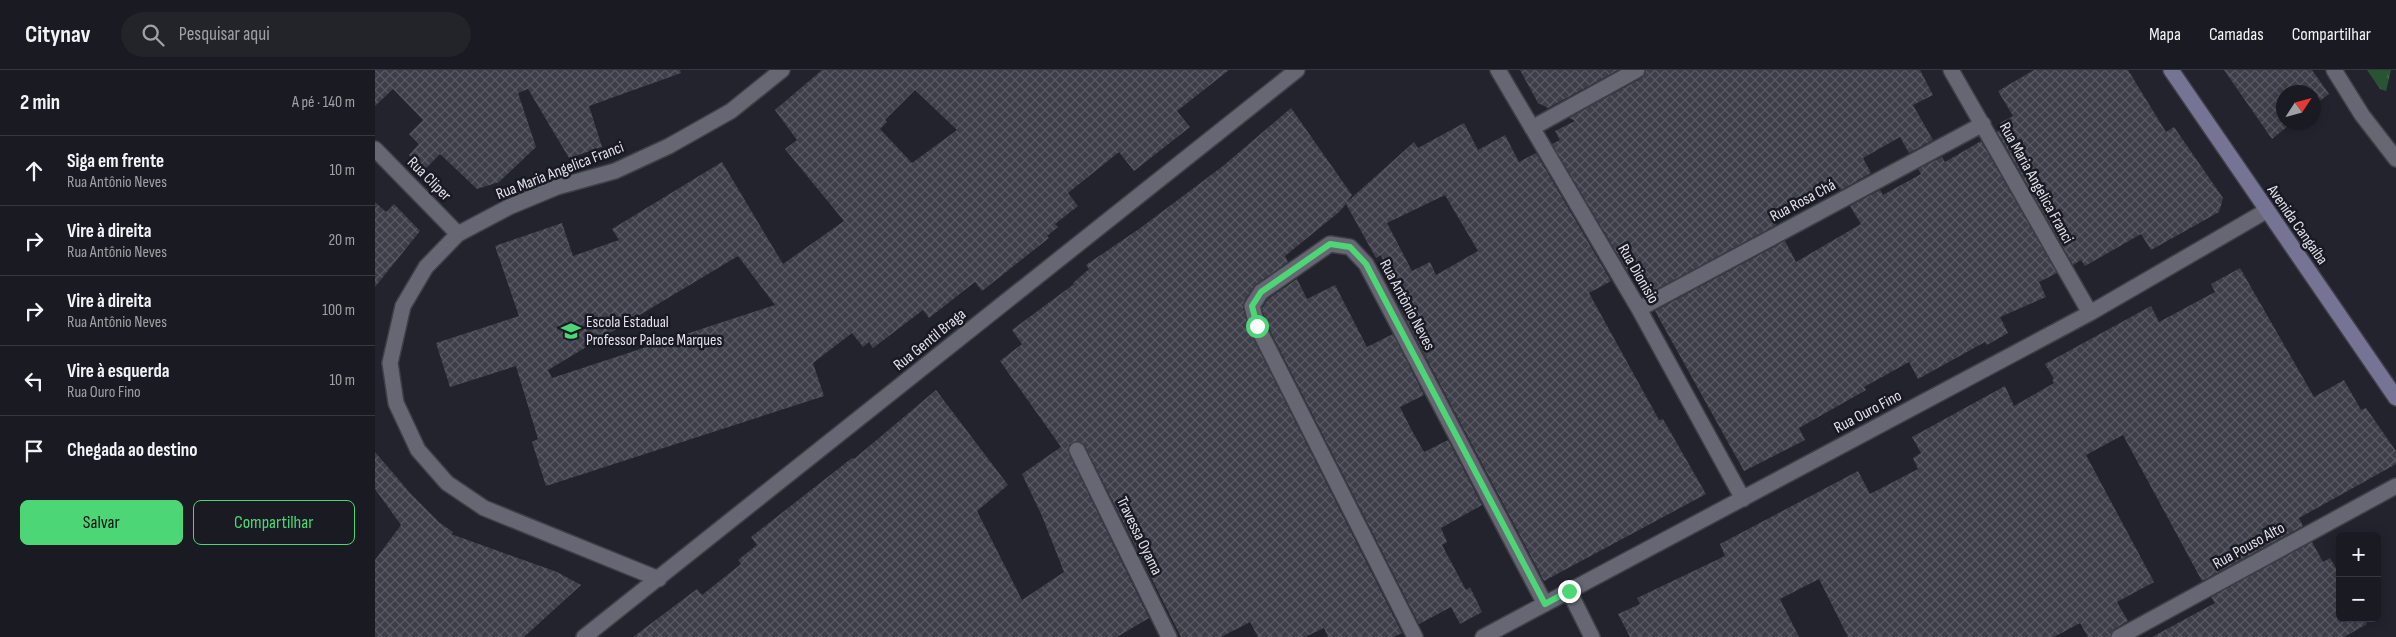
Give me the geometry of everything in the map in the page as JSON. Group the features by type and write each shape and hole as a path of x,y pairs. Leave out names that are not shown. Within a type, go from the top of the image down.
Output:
{"main road":[{"name":"Avenida Cangaíba","path":"2171,70 2396,398"}],"street":[{"name":"Rua Maria Angelica Franci","path":"659,579 484,508 447,483 418,450 396,403 390,363 403,306 426,267 458,234 525,200 557,187 615,171 669,146 731,111 783,70"},
{"name":"Rua Gentil Braga","path":"584,637 1297,70"},
{"name":"Rua Dionisio","path":"1498,70 1639,309 1743,499"},
{"path":"1532,128 1637,70"},
{"name":"Rua Maria Angelica Franci","path":"1951,70 2090,313"},
{"path":"2334,70 2362,115 2396,159"},
{"name":"Rua Rosa Chá","path":"1639,309 1983,124"},
{"name":"Rua Cliper","path":"375,149 458,234"},
{"name":"Rua Ouro Fino","path":"1483,637 2090,313 2266,211"},
{"name":"Rua Antônio Neves","path":"1415,637 1257,326 1252,306 1261,292 1330,244 1350,247 1366,264 1545,604"},
{"name":"Travessa Oyama","path":"1077,450 1169,637"},
{"name":"Rua Pouso Alto","path":"2119,637 2396,486"},
{"path":"1569,591 1592,637"}],"green space":[{"path":"2367,70 2391,70 2386,91 2380,89"}],"building":[{"path":"375,70 680,70 681,73 589,106 602,147 569,158 528,89 518,93 536,147 499,182 477,189 440,154 424,170 409,155 419,144 409,134 423,120 393,89 375,106"},
{"path":"822,70 1229,70 1177,111 1190,127 1134,171 1119,152 1068,193 1078,206 1055,224 1058,227 1047,236 1049,238 982,291 975,282 929,318 923,310 873,348 869,342 863,347 852,333 813,363 824,396 546,486 532,442 538,439 516,366 450,387 436,343 519,316 495,246 562,223 573,256 619,240 612,229 722,162 783,264 844,221 785,149 797,140 775,110","holes":["915,90 957,130 912,163 880,129 887,122 885,120","738,256 775,305 552,378 548,370"]},
{"path":"1520,70 1618,70 1548,108 1538,103"},
{"path":"1646,70 1920,70 1933,95 1913,105 1933,140 1909,153 1900,137 1863,158 1871,173 1841,190 1836,183 1773,218 1776,225 1646,295 1632,270 1628,272 1552,144 1560,140 1555,131 1575,121 1569,118 1642,78"},
{"path":"2034,70 2128,70 2166,132 2174,127 2223,198 2219,212 2151,250 2141,234 2085,266 2081,260 2073,265 1997,132 2003,128 2000,123 2013,116 1998,91"},
{"path":"2224,70 2312,70 2329,94 2321,100 2321,85 2276,85 2276,130 2283,130 2272,139"},
{"path":"1291,108 1352,195 1347,202 1414,142 1418,148 1464,123 1478,150 1505,135 1519,162 1536,153 1611,281 1589,293 1659,420 1663,419 1706,494 1544,581 1404,316 1390,284 1381,255 1376,258 1346,204 1339,212 1285,256 1288,262 1255,285 1244,301 1243,308 1249,330 1402,633 1394,637 1328,637 1324,628 1305,637 1258,637 1250,622 1221,637 1181,637 1085,446 1077,441 1069,445 1069,454 1149,618 1117,637 633,637 697,589 702,595 741,564 738,560 757,545 751,537 852,458 854,459 936,390 1008,485 977,511 1022,600 1064,572 1042,516 1022,474 1061,447 1000,361 1022,344 1012,330 1074,284 1089,269 1086,265 1139,229 1223,166","holes":["1445,195 1478,251 1436,275 1430,262 1412,271 1387,223"]},
{"path":"1981,141 2057,273 2039,282 2046,297 2000,317 2008,333 1987,345 1985,342 1918,379 1909,362 1864,387 1866,390 1799,428 1805,440 1744,471 1655,311 1785,241 1796,262 1861,224 1850,206 1880,190 1883,195 1921,174 1918,169 1942,157 1945,162"},
{"path":"375,202 386,212 394,204 420,231 375,287"},
{"path":"2240,268 2314,397 2344,380 2361,410 2366,408 2396,451 2396,464 2299,518 2303,526 2202,581 2123,435 2086,455 2154,582 2117,602 2128,621 2114,629 2110,637 2088,637 2080,623 2054,637 1848,637 1819,579 1780,599 1799,637 1630,637 1618,614 1640,604 1637,598 1725,556 1720,544 1858,471 1870,494 1918,469 1913,458 1921,453 1912,437 2005,386 2014,406 2054,383 2052,380 2054,379 2045,364 2151,306 2159,322 2215,292 2211,284"},
{"path":"1297,279 1307,299 1335,285 1367,347 1393,334 1424,395 1400,407 1411,429 1424,452 1448,440 1482,505 1441,528 1447,542 1442,545 1466,590 1470,587 1482,612 1460,624 1451,607 1419,624 1266,323 1262,308 1268,299"},
{"path":"375,452 411,494 440,523 453,532 451,534 557,572 581,585 524,637 375,637 375,560 401,525 375,489"},
{"path":"2312,542 2323,562 2330,558 2336,568 2336,622 2366,622 2367,624 2344,637 2152,637 2215,603 2211,597"}],"place":[{"name":"Escola Estadual Professor Palace Marques","path":"571,331"}],"route":[{"path":"1257,326 1252,306 1261,292 1330,244 1350,247 1366,264 1545,604 1569,591"}]}
